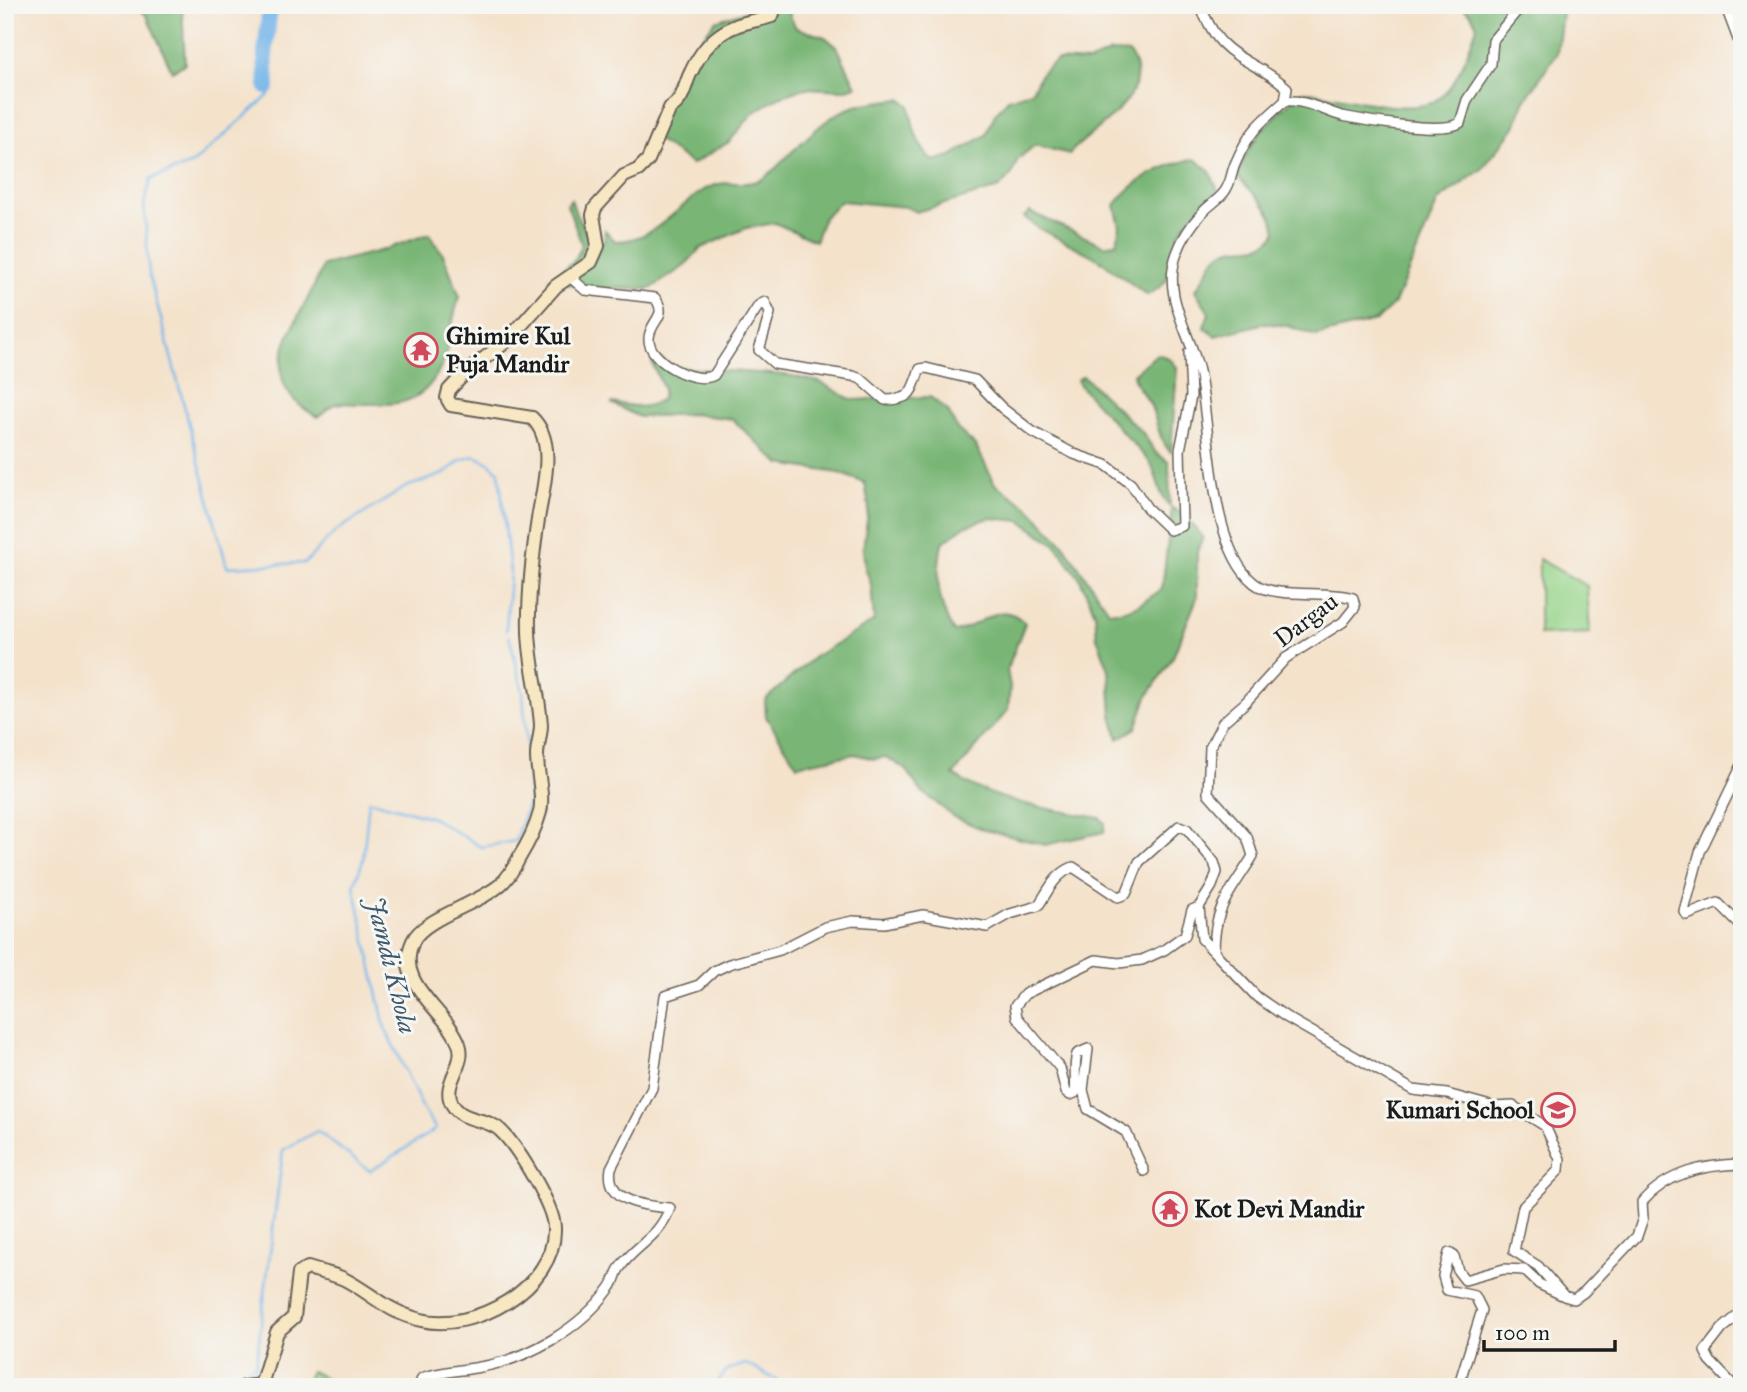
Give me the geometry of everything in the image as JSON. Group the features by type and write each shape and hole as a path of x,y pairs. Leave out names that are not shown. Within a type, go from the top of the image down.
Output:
{"street":[{"path":"244,1387 261,1385 277,1332 293,1317 299,1273 308,1268 341,1278 382,1307 423,1321 454,1322 492,1312 521,1292 539,1273 547,1255 554,1229 549,1208 501,1131 462,1116 452,1103 449,1089 461,1059 460,1044 423,995 411,974 410,948 418,932 467,907 502,884 519,858 541,811 537,754 541,725 533,679 529,628 534,546 548,465 542,434 532,418 452,405 447,398 449,390 464,374 508,340 556,286 585,268 596,255 598,238 593,215 595,208 624,176 638,170 648,160 670,108 677,104 686,89 690,73 704,51 722,33 739,24 772,16 776,5"},
{"path":"1199,5 1210,30 1224,46 1245,61 1268,72 1287,88 1286,101 1295,100 1342,116 1432,130 1452,128 1460,123 1467,100 1491,64 1493,40 1522,5"},
{"path":"1725,5 1742,50"},
{"name":"Dargau","path":"1214,952 1214,927 1221,904 1253,856 1247,837 1208,793 1210,747 1223,722 1245,703 1286,658 1343,622 1355,607 1353,598 1336,593 1286,592 1257,586 1243,573 1226,539 1205,435 1198,368 1174,301 1176,254 1203,211 1219,200 1232,182 1234,166 1255,126 1286,101"},
{"path":"570,277 585,290 655,298 661,317 650,334 650,345 656,354 689,378 702,379 715,375 759,304 765,303 770,313 759,350 775,364 853,376 861,379 885,400 905,397 914,390 920,369 926,368 975,380 1002,408 1033,432 1120,475 1170,530 1182,526 1180,450 1191,396 1189,343"},
{"path":"1742,765 1700,852 1684,911 1687,915 1718,903 1742,927"},
{"path":"419,1387 422,1378 517,1358 560,1333 594,1308 613,1285 619,1269 662,1227 670,1208 629,1202 613,1189 609,1178 611,1168 652,1088 665,996 699,985 714,971 729,964 769,954 825,928 853,921 884,923 923,915 987,927 1010,914 1038,906 1052,882 1061,872 1073,867 1118,897 1126,894 1139,862 1179,826 1192,835 1214,862 1217,872 1199,907 1192,910 1185,934 1164,950 1142,960 1119,963 1096,960 1025,994 1015,1006 1017,1017 1060,1068 1066,1092 1070,1095 1075,1093 1076,1088 1073,1066 1077,1054 1088,1049 1083,1090 1088,1109 1126,1132 1144,1171"},
{"path":"1199,907 1202,939 1257,997 1286,1017 1413,1090 1447,1094 1493,1107 1513,1106 1545,1126 1560,1159 1559,1170 1523,1208 1516,1231 1514,1251 1538,1266 1564,1296"},
{"path":"1458,1387 1482,1310 1475,1296 1447,1290 1443,1276 1449,1253 1454,1256 1465,1280 1504,1269 1524,1270 1539,1284 1574,1299 1584,1292 1637,1236 1643,1218 1642,1202 1653,1189 1686,1171 1742,1164"},
{"path":"1735,1387 1710,1361 1705,1351 1742,1311"}],"green space":[{"path":"135,5 182,5 185,64 172,71 147,16"},
{"path":"764,5 790,7 790,16 796,28 825,37 837,47 856,86 844,90 805,88 779,97 753,113 729,142 692,164 650,135 649,127 670,81 715,21"},
{"path":"1459,5 1563,5 1557,53 1524,102 1515,127 1482,169 1438,201 1395,303 1376,321 1316,336 1288,326 1265,323 1215,336 1204,327 1209,313 1195,290 1219,254 1232,249 1259,246 1276,233 1267,208 1238,177 1241,164 1254,141 1272,119 1302,91 1389,106 1407,107 1435,101 1456,77 1477,26 1471,14"},
{"path":"1111,52 1129,53 1136,68 1136,83 1119,110 1069,154 1035,145 1018,159 1012,174 999,188 916,212 906,207 841,201 824,217 815,241 775,223 746,228 701,248 683,267 650,289 586,288 550,279 575,260 582,245 567,204 571,199 593,244 604,242 605,230 615,241 629,240 651,231 710,187 762,179 831,117 842,111 901,99 909,105 919,142 933,161 951,156 986,135 995,114 1008,99 1032,91 1042,72 1057,60 1089,62"},
{"path":"1195,159 1209,170 1218,190 1184,226 1179,235 1170,272 1158,288 1147,295 1097,258 1038,228 1024,217 1030,212 1105,246 1117,242 1120,226 1115,205 1123,196 1151,174"},
{"path":"429,234 443,254 460,297 444,360 432,382 424,391 405,401 383,404 337,403 318,417 295,401 284,384 281,365 285,346 323,265 380,251"},
{"path":"1157,354 1169,358 1177,367 1171,452 1161,436 1150,404 1133,374"},
{"path":"659,358 674,367 786,375 820,382 852,400 930,397 948,411 957,429 976,446 995,484 1028,507 1063,544 1109,611 1131,608 1162,589 1172,508 1185,516 1203,537 1197,552 1197,598 1173,657 1147,697 1136,728 1118,739 1112,715 1109,670 1097,637 1095,613 1080,579 1056,545 1021,521 990,518 965,526 942,543 939,589 944,610 954,632 999,613 1015,616 1025,623 1007,670 1010,687 1008,710 953,775 1005,799 1100,818 1105,823 1104,832 1045,845 982,829 954,817 920,790 905,769 886,757 874,759 855,754 797,765 766,717 765,700 814,657 874,621 871,584 863,549 869,507 865,483 839,473 780,464 732,419 692,414 639,417 611,403 643,407 662,399 663,388 652,363"},
{"path":"1083,376 1142,432 1156,453 1169,462 1170,507 1149,461 1081,387 1077,380"},
{"path":"1539,559 1587,586 1590,633 1539,635"},
{"path":"311,1371 343,1387 303,1387"}],"waterway":[{"path":"267,87 265,54 270,5"},
{"path":"269,95 192,164 151,179 144,204 149,274 227,567 305,563 336,531 406,487 444,474 461,460 475,456 488,462 499,472 510,572 506,631"},
{"name":"Jamdi Khola","path":"254,1380 283,1150 317,1131 370,1171 436,1129 424,1111 385,1028 354,886 363,860 369,800 433,818 481,847 515,841 530,798 523,692 509,636"},
{"path":"214,1387 256,1364"},
{"name":"Jamdi Khola","path":"714,1387 727,1370 746,1364 790,1387"}],"place":[{"name":"Ghimire Kul Puja Mandir","path":"421,350"},
{"name":"Kumari School","path":"1558,1110"},
{"name":"Kot Devi Mandir","path":"1170,1209"}]}
